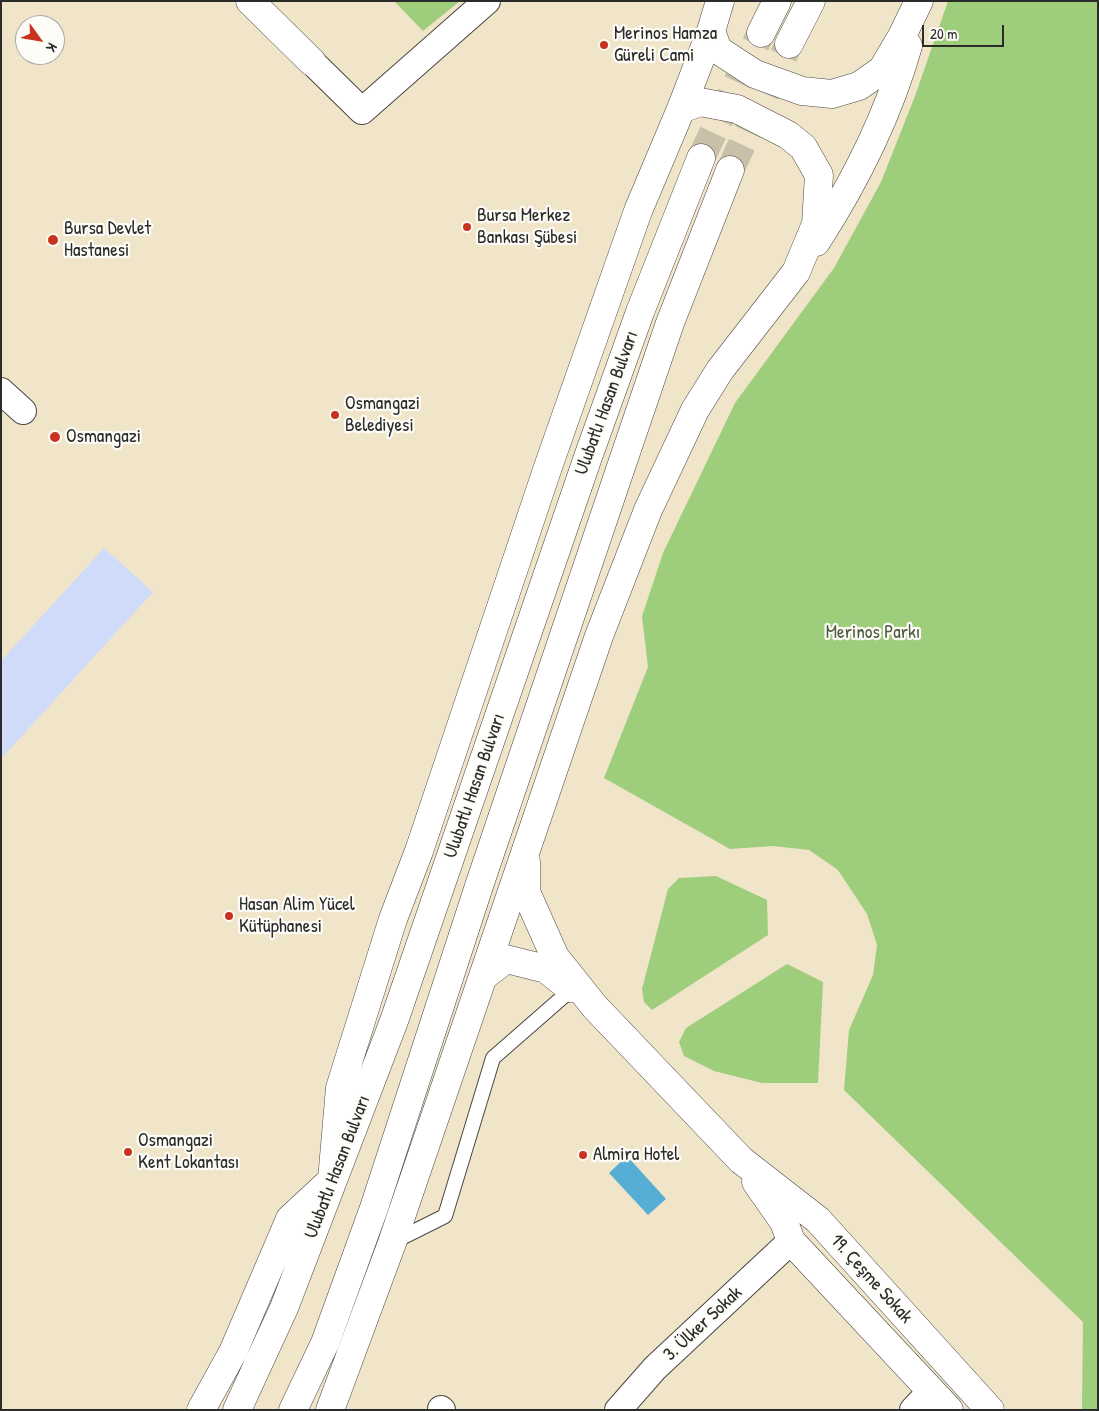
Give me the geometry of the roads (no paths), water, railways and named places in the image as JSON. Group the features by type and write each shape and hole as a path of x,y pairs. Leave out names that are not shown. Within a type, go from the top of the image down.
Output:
{"main road":[{"path":"250,1 312,62"},
{"path":"201,1410 233,1352 290,1219 332,1180 340,1088 393,920 419,850 548,467 638,211 681,109 711,31 720,1"},
{"path":"761,33 777,1"},
{"path":"789,44 811,1"},
{"path":"711,31 718,50 754,74 802,91 832,94 859,86 882,70 920,1"},
{"path":"331,1409 392,1243 525,850 600,636 652,502 695,410 720,370 796,272 842,202 878,130 899,77 920,1"},
{"path":"681,109 700,102 737,109 788,135 803,147 819,175 819,185 816,224 796,272"},
{"name":"Ulubatlı Hasan Bulvarı","path":"237,1410 284,1308 394,1021 636,321 701,158"},
{"name":"Ulubatlı Hasan Bulvarı","path":"293,1410 325,1343 374,1208 408,1101 670,323 730,170"},
{"path":"525,850 526,892 555,957 595,1007"},
{"path":"484,975 506,959 546,969 595,1007"},
{"name":"19. Çeşme Sokak","path":"595,1007 741,1160 818,1220 990,1410"},
{"path":"331,1409 408,1101"},
{"name":"19. Çeşme Sokak","path":"741,1160 784,1222 791,1241 931,1404"}],"street":[{"path":"312,62 362,111 488,1"},
{"path":"1,391 24,411"},
{"name":"3. Ülker Sokak","path":"618,1410 655,1368 791,1241"}],"lane":[{"path":"392,1243 445,1216 493,1058 572,989"}],"water":[{"path":"627,1156 666,1199 648,1215 609,1173"}],"tunnel":[{"path":"701,158 761,33"},
{"path":"730,170 789,44"}],"place":[{"name":"Merinos Hamza Güreli Cami","path":"604,45"},
{"name":"Bursa Merkez Bankası Şübesi","path":"467,227"},
{"name":"Bursa Devlet Hastanesi","path":"53,240"},
{"name":"Osmangazi Belediyesi","path":"335,415"},
{"name":"Osmangazi","path":"55,437"},
{"name":"Hasan Alim Yücel Kütüphanesi","path":"229,916"},
{"name":"Osmangazi Kent Lokantası","path":"128,1152"},
{"name":"Almira Hotel","path":"583,1155"}],"park label":[{"name":"Merinos Parkı","path":"873,633"}]}
